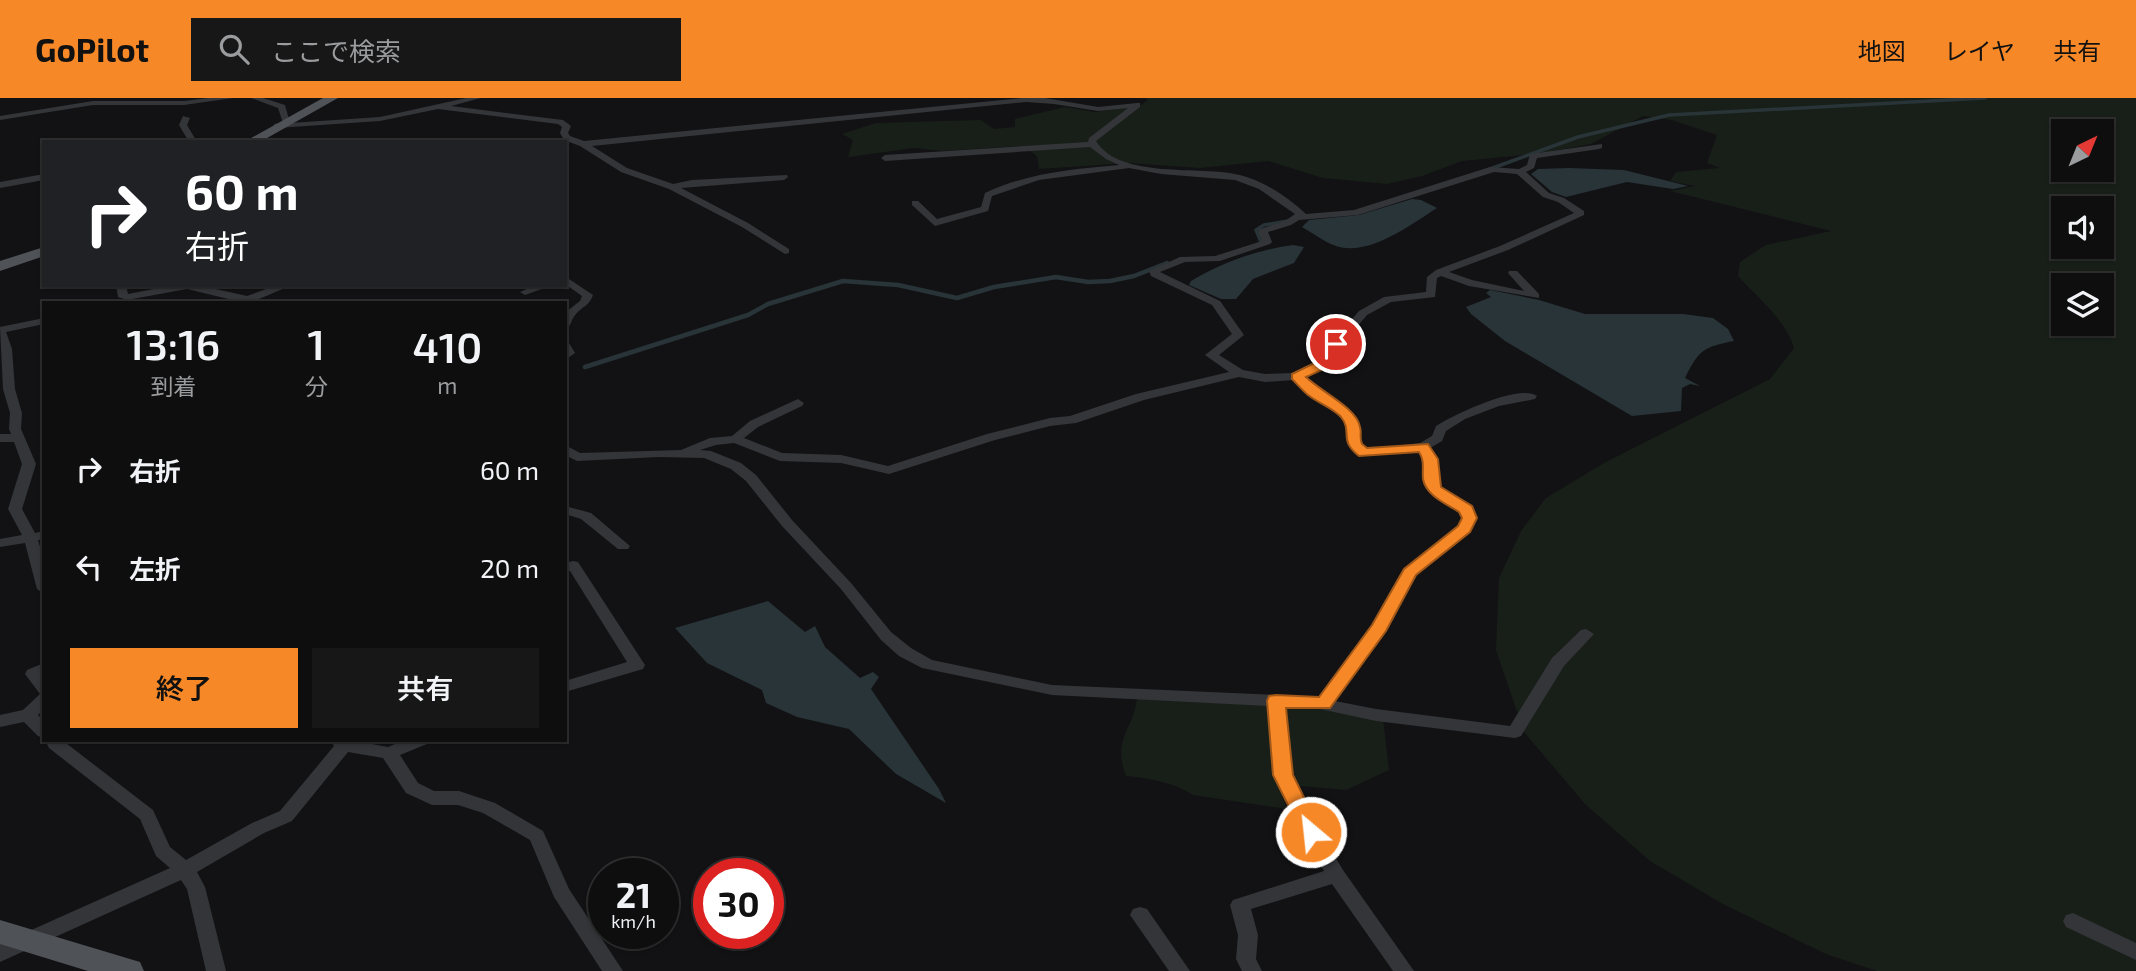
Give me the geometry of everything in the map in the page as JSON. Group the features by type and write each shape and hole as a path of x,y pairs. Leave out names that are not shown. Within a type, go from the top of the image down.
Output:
{"main road":[{"path":"254,140 287,125 332,98"},
{"path":"0,266 42,252"},
{"path":"13,936 129,971"}],"street":[{"path":"0,118 121,98"},
{"path":"92,101 133,98"},
{"path":"92,101 184,103 229,98"},
{"path":"255,98 282,107 287,125 301,137"},
{"path":"287,125 380,119 477,98"},
{"path":"583,144 882,110 1026,99 1048,99 1101,109 1137,105 1092,140 1092,144"},
{"path":"441,107 561,122 567,126 563,139 583,144 624,170 672,187 745,225 785,251"},
{"path":"187,118 183,125 192,140"},
{"path":"663,136 665,149"},
{"path":"885,158 1092,144 1109,157 1131,167 1155,173 1238,177 1264,188 1301,214 1294,220"},
{"path":"1520,172 1546,195 1561,200 1581,213 1504,248 1440,272 1432,277 1431,295 1388,299 1363,313 1336,344 1335,354 1329,361 1297,376 1273,379 1239,373 1211,355 1238,335 1216,303 1155,274 1154,271 1184,259 1216,259 1259,246 1267,242 1263,231 1294,220 1355,213 1493,169 1520,172 1531,166 1533,156 1599,146"},
{"path":"915,203 935,223 985,209 988,195 1014,183 1069,172 1131,167"},
{"path":"0,185 42,177"},
{"path":"672,187 692,183 784,177"},
{"path":"1440,272 1469,283 1535,296 1513,273"},
{"path":"567,281 588,295 586,303 571,312 567,321"},
{"path":"121,287 122,295 127,297"},
{"path":"120,301 127,297 182,287"},
{"path":"193,287 256,298 283,287"},
{"path":"524,292 541,287"},
{"path":"42,321 0,330 6,349 9,388 16,413 15,429 29,464 15,509 38,537 42,572"},
{"path":"729,440 780,457 841,459 890,470 991,438 1050,422 1072,420 1140,397 1239,373"},
{"path":"1297,376 1313,393 1346,414 1353,427 1352,438 1364,453 1423,447 1438,438 1440,429 1462,415 1506,399 1531,396"},
{"path":"678,453 729,440 754,424 798,403"},
{"path":"0,438 17,438"},
{"path":"1324,704 1379,627 1409,572 1464,529 1470,518 1466,510 1435,489 1431,480 1431,459 1423,447"},
{"path":"567,450 577,457 706,454 736,466 751,478 886,636 905,652 928,664 1052,690 1324,704 1377,715 1515,732 1558,662 1586,634"},
{"path":"567,511 586,516 623,546"},
{"path":"0,543 38,537"},
{"path":"567,567 573,565 637,665 567,686"},
{"path":"42,669 33,674 42,687"},
{"path":"0,721 28,715 42,701"},
{"path":"1276,701 1283,775 1298,810 1336,875 1404,971"},
{"path":"28,715 42,728"},
{"path":"57,742 147,815 163,851 185,870 196,887 216,971"},
{"path":"0,954 13,936 185,870 258,828 286,816 341,743 390,753 416,742"},
{"path":"390,753 412,788 432,798 459,799 489,808 537,836 561,892 612,971"},
{"path":"1252,971 1246,959 1248,935 1240,905 1336,875"},
{"path":"1140,915 1180,971"},
{"path":"2073,921 2136,952"}],"shaded area":[{"path":"1145,98 2136,98 2136,971 1877,971 1826,954 1723,904 1650,861 1585,804 1524,732 1496,650 1499,578 1521,531 1546,498 1604,463 1770,379 1794,348 1778,318 1738,276 1740,262 1766,245 1831,231 1670,191 1695,186 1670,181 1676,172 1720,168 1707,163 1717,135 1672,120 1643,116 1591,144 1535,154 1462,161 1422,176 1387,184 1323,178 1268,161 1200,168 1128,163 1039,169 1037,156 1023,146 943,151 914,148 848,157 853,140 842,134 876,123 981,120 994,129 1015,127 1015,119 1065,107 1094,112 1141,105 1148,100"},
{"path":"1538,169 1624,170 1688,186 1673,189 1627,182 1566,197 1552,192 1531,174"},
{"path":"1412,199 1421,200 1437,208 1389,238 1362,247 1336,246 1302,227 1309,220 1359,215"},
{"path":"1293,245 1304,247 1294,263 1253,279 1236,299 1221,299 1189,285 1203,274 1240,258"},
{"path":"1490,290 1539,300 1585,314 1683,314 1713,318 1728,329 1734,341 1703,351 1694,361 1685,378 1700,386 1690,384 1682,388 1681,411 1632,416 1505,341 1471,314 1466,307 1491,297 1486,293"},
{"path":"768,601 805,632 815,626 825,647 860,678 873,672 879,677 871,689 946,803 896,774 849,729 797,717 766,703 762,690 707,663 675,628"},
{"path":"1137,698 1322,708 1383,719 1389,770 1346,790 1278,784 1287,809 1193,795 1152,779 1126,776 1122,763 1122,744"}],"waterway":[{"path":"1490,169 1578,137 1669,115 1985,98"},
{"path":"1261,242 1256,230 1264,225 1288,221"},
{"path":"585,367 748,315 768,304 843,281 898,285 957,298 994,287 1056,277 1088,282 1110,281 1134,276 1167,263"}],"route":[{"path":"1311,832 1283,775 1276,701 1324,704 1379,627 1409,572 1464,529 1470,518 1466,510 1435,489 1431,480 1431,459 1423,447 1364,453 1352,438 1353,427 1346,414 1313,393 1297,376 1329,361 1335,354 1336,344"}]}
